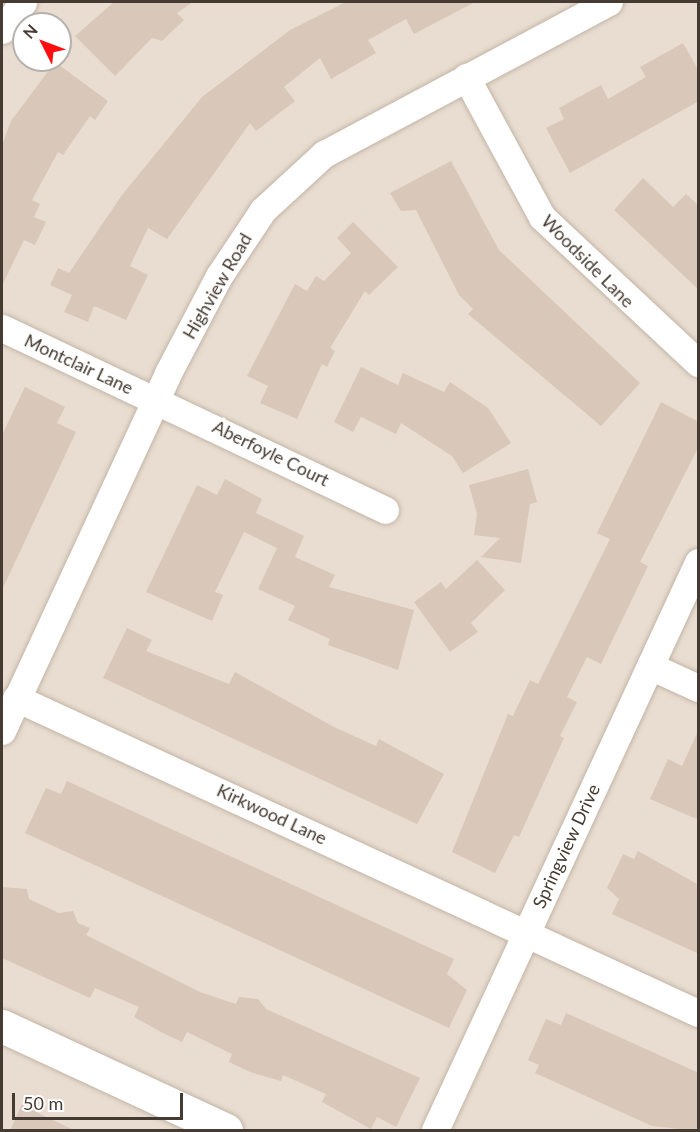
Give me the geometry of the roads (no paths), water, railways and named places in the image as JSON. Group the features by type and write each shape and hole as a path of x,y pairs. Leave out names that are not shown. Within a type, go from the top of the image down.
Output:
{"street":[{"path":"2,30 23,2"},
{"name":"Highview Road","path":"2,731 156,399 219,276 263,210 324,154 609,2"},
{"name":"Woodside Lane","path":"466,77 542,217 699,363"},
{"name":"Montclair Lane","path":"2,327 156,399"},
{"name":"Aberfoyle Court","path":"156,399 384,510"},
{"name":"Springview Drive","path":"435,1131 699,562"},
{"path":"650,666 699,688"},
{"name":"Kirkwood Lane","path":"16,698 699,1013"},
{"path":"2,1026 226,1131"}]}
